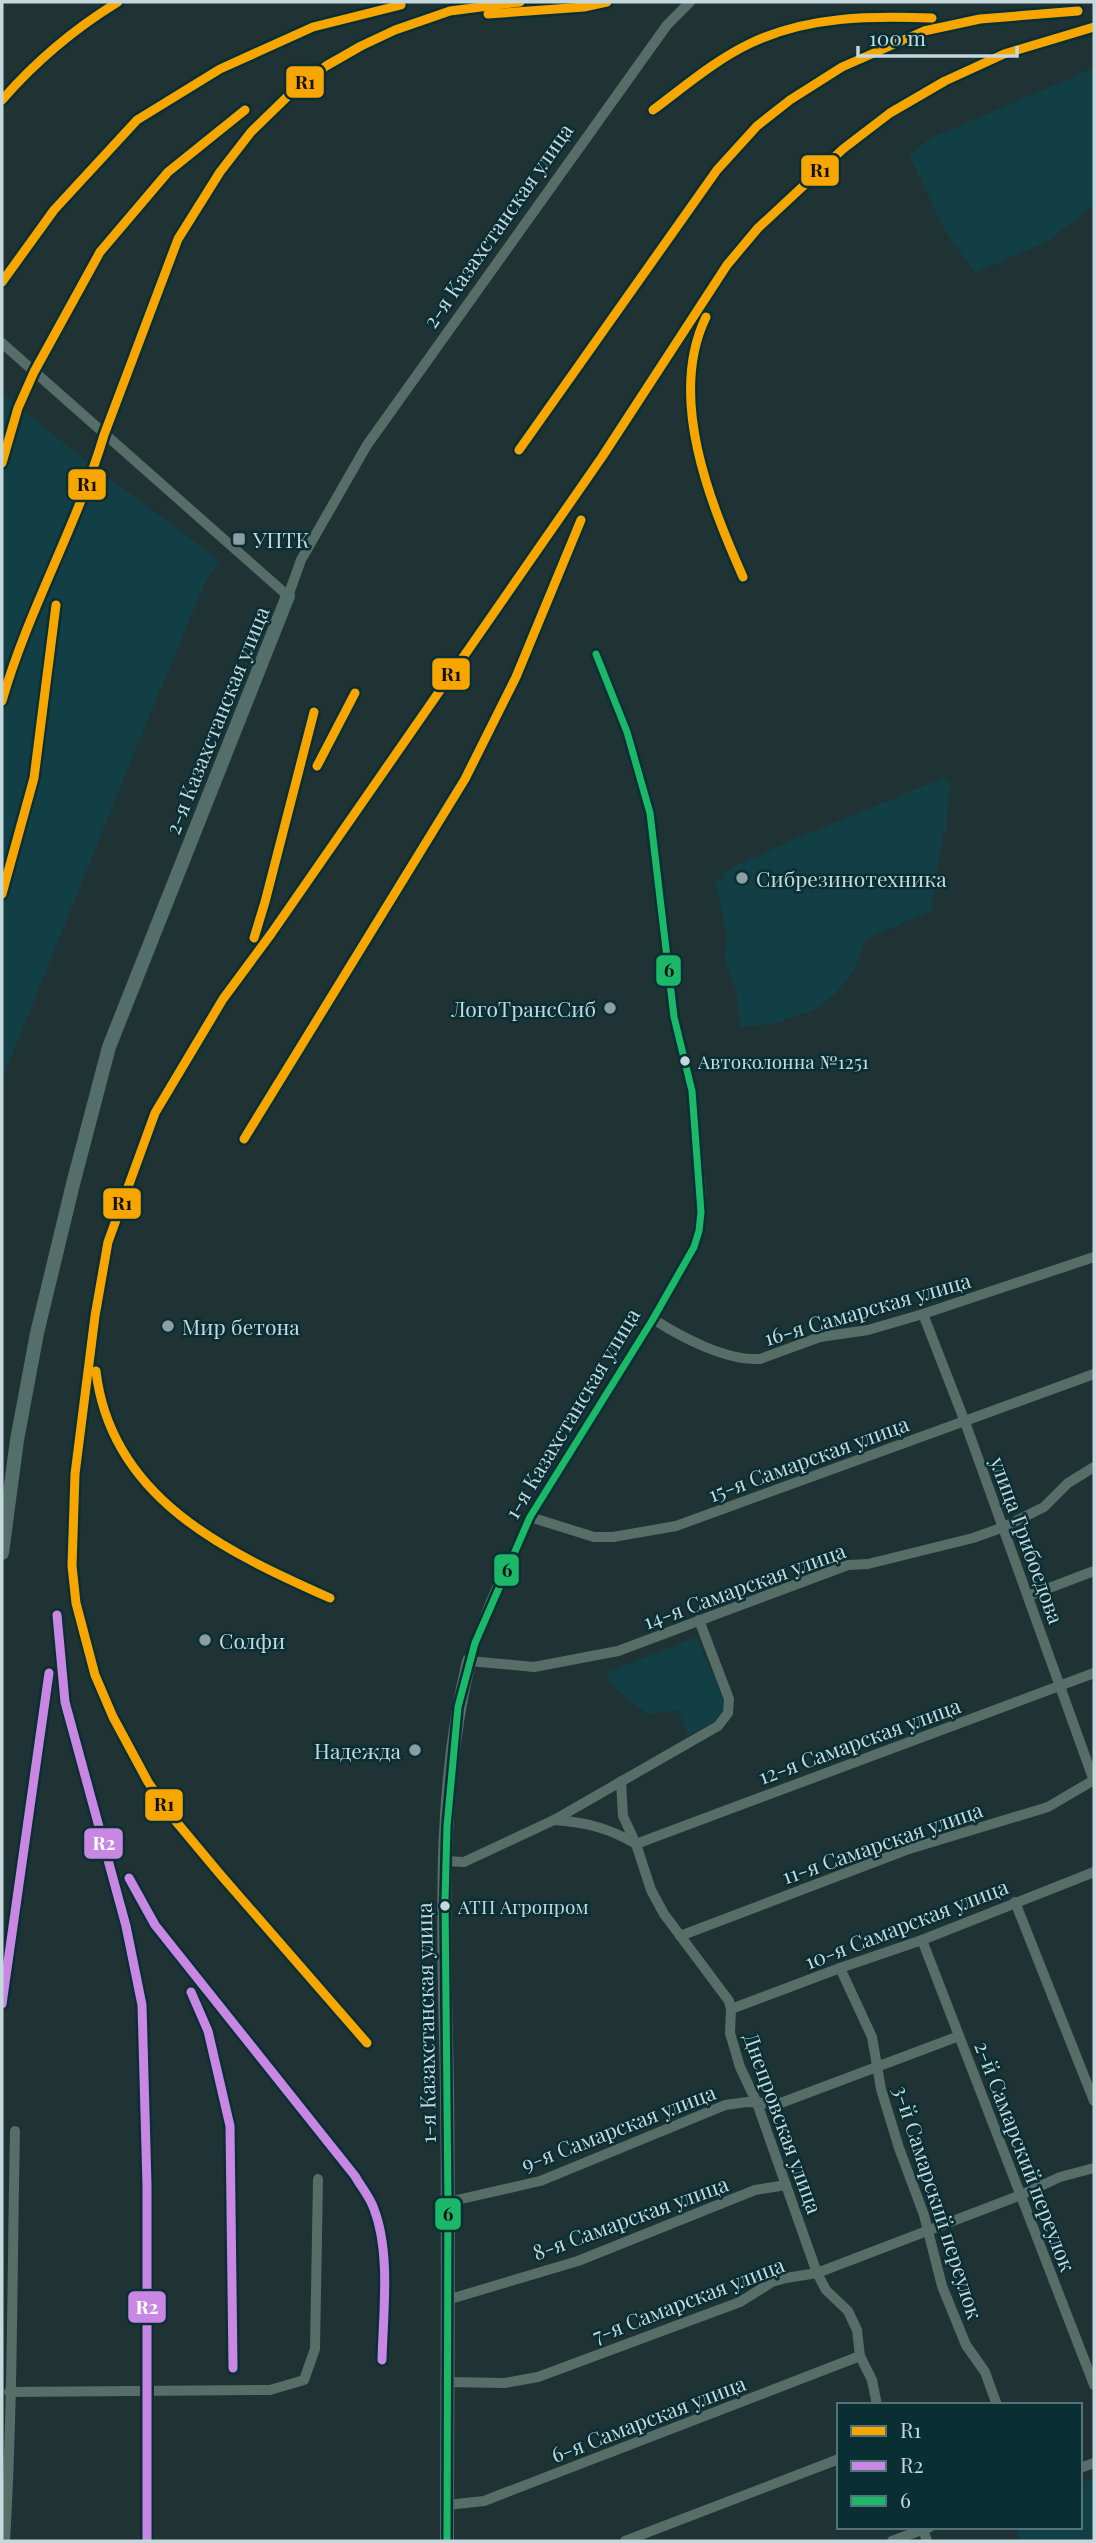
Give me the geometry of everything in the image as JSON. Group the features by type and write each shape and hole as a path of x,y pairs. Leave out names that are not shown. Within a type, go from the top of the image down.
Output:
{"street":[{"name":"2-я Казахстанская улица","path":"2,1553 17,1440 37,1333 72,1184 109,1047 301,560 367,445 667,24 690,2"},
{"path":"2,343 288,596"},
{"name":"1-я Казахстанская улица","path":"447,2541 449,2202 446,1861 454,1734 469,1661 491,1601 530,1517 653,1319 694,1247 699,1231 701,1196 692,1091 674,1017 665,921 650,813 627,732 596,654"},
{"name":"16-я Самарская улица","path":"653,1319 680,1336 750,1360 760,1359 820,1337 868,1329 923,1314 1094,1257"},
{"name":"улица Грибоедова","path":"923,1314 1004,1527 1094,1781"},
{"name":"15-я Самарская улица","path":"530,1517 594,1537 612,1537 676,1526 1094,1374"},
{"name":"14-я Самарская улица","path":"469,1661 534,1667 618,1651 848,1565 867,1564 973,1538 1004,1527 1044,1507 1068,1483 1094,1467"},
{"path":"1028,1596 1094,1571"},
{"path":"446,1861 464,1862 554,1820 718,1726 728,1713 729,1699 699,1619"},
{"name":"12-я Самарская улица","path":"636,1843 1094,1673"},
{"name":"Днепровская улица","path":"621,1781 622,1816 636,1843 651,1891 663,1914 724,1992 731,2009 730,2032 740,2067 757,2103 817,2273 827,2290 848,2311 857,2330 860,2356 872,2380 877,2403"},
{"name":"11-я Самарская улица","path":"680,1936 906,1850 1048,1807 1094,1781"},
{"path":"554,1820 582,1822 612,1830 636,1843"},
{"name":"10-я Самарская улица","path":"731,2009 922,1940 1094,1872"},
{"path":"1015,1902 1094,2101"},
{"name":"2-й Самарский переулок","path":"922,1940 1094,2385"},
{"name":"3-й Самарский переулок","path":"840,1968 872,2036 881,2089 950,2308 966,2345 985,2372 996,2403"},
{"name":"9-я Самарская улица","path":"449,2202 540,2181 725,2105 747,2102 778,2104 959,2036"},
{"path":"5,2541 11,2449 9,2392 15,2131"},
{"name":"7-я Самарская улица","path":"449,2382 505,2384 538,2377 740,2302 772,2283 817,2273 1021,2195 1059,2177 1094,2168"},
{"path":"9,2392 270,2390 304,2380 315,2349 318,2179"},
{"name":"8-я Самарская улица","path":"447,2300 578,2261 755,2190 786,2185"},
{"name":"6-я Самарская улица","path":"447,2505 484,2501 860,2356"},
{"path":"625,2541 837,2460"},
{"path":"892,2541 922,2529"}],"shaded area":[{"path":"1094,68 1094,205 1048,241 975,273 945,231 909,155 931,138"},
{"path":"2,394 219,560 204,585 138,743 2,1080"},
{"path":"946,777 950,787 947,829 943,835 931,910 865,940 849,978 834,995 814,1010 773,1024 740,1027 736,990 725,963 727,936 715,879 725,879 722,872 804,835"},
{"path":"696,1637 724,1699 723,1711 715,1721 688,1735 678,1710 647,1714 610,1684 606,1673"},
{"path":"1094,2478 1094,2541 1020,2541 1016,2529 1082,2529 1082,2482"}],"transit line":[{"name":"R1","path":"2,100 56,46 118,2"},
{"name":"R1","path":"2,701 25,634 93,469 178,239 220,172 251,132 290,94 326,66 361,46 395,30 450,11 520,2"},
{"name":"R1","path":"488,14 584,7 607,2"},
{"name":"R1","path":"2,282 54,210 137,120 220,69 313,27 401,5"},
{"name":"R1","path":"519,450 717,170 757,126 790,100 842,67 924,31 980,19 1078,11"},
{"name":"R1","path":"653,110 725,57 773,34 795,27 840,20 932,18"},
{"name":"R1","path":"367,2043 174,1819 148,1782 113,1717 95,1675 76,1603 72,1566 75,1474 95,1316 108,1242 155,1113 223,999 602,457 727,265 758,228 843,149 890,113 945,81 1004,54 1094,27"},
{"name":"R1","path":"2,463 18,408 34,372 100,252 168,172 245,110"},
{"name":"R1","path":"706,317 695,348 691,381 692,415 707,483 743,577"},
{"name":"R1","path":"244,1139 465,779 516,677 581,520"},
{"name":"R1","path":"2,894 34,778 56,605"},
{"name":"6","path":"447,2541 445,1900 447,1826 458,1707 475,1643 530,1517 653,1319 694,1247 701,1212 692,1091 674,1017 650,813 627,732 596,654"},
{"name":"R1","path":"317,766 355,693"},
{"name":"R1","path":"254,938 314,712"},
{"name":"R1","path":"96,1371 106,1416 124,1454 149,1487 180,1515 215,1540 330,1598"},
{"name":"R2","path":"57,1615 65,1702 126,1926 142,2005 147,2185 147,2541"},
{"name":"R2","path":"2,2004 49,1673"},
{"name":"R2","path":"129,1878 155,1925 355,2176 370,2200 383,2245 382,2360"},
{"name":"R2","path":"191,1992 208,2031 230,2126 233,2368"}],"place":[{"name":"УПТК","path":"239,539"},
{"name":"Сибрезинотехника","path":"742,878"},
{"name":"ЛогоТрансСиб","path":"610,1008"},
{"name":"Автоколонна №1251","path":"685,1061"},
{"name":"Мир бетона","path":"168,1326"},
{"name":"Солфи","path":"205,1640"},
{"name":"Надежда","path":"415,1750"},
{"name":"АТП Агропром","path":"445,1906"}]}
